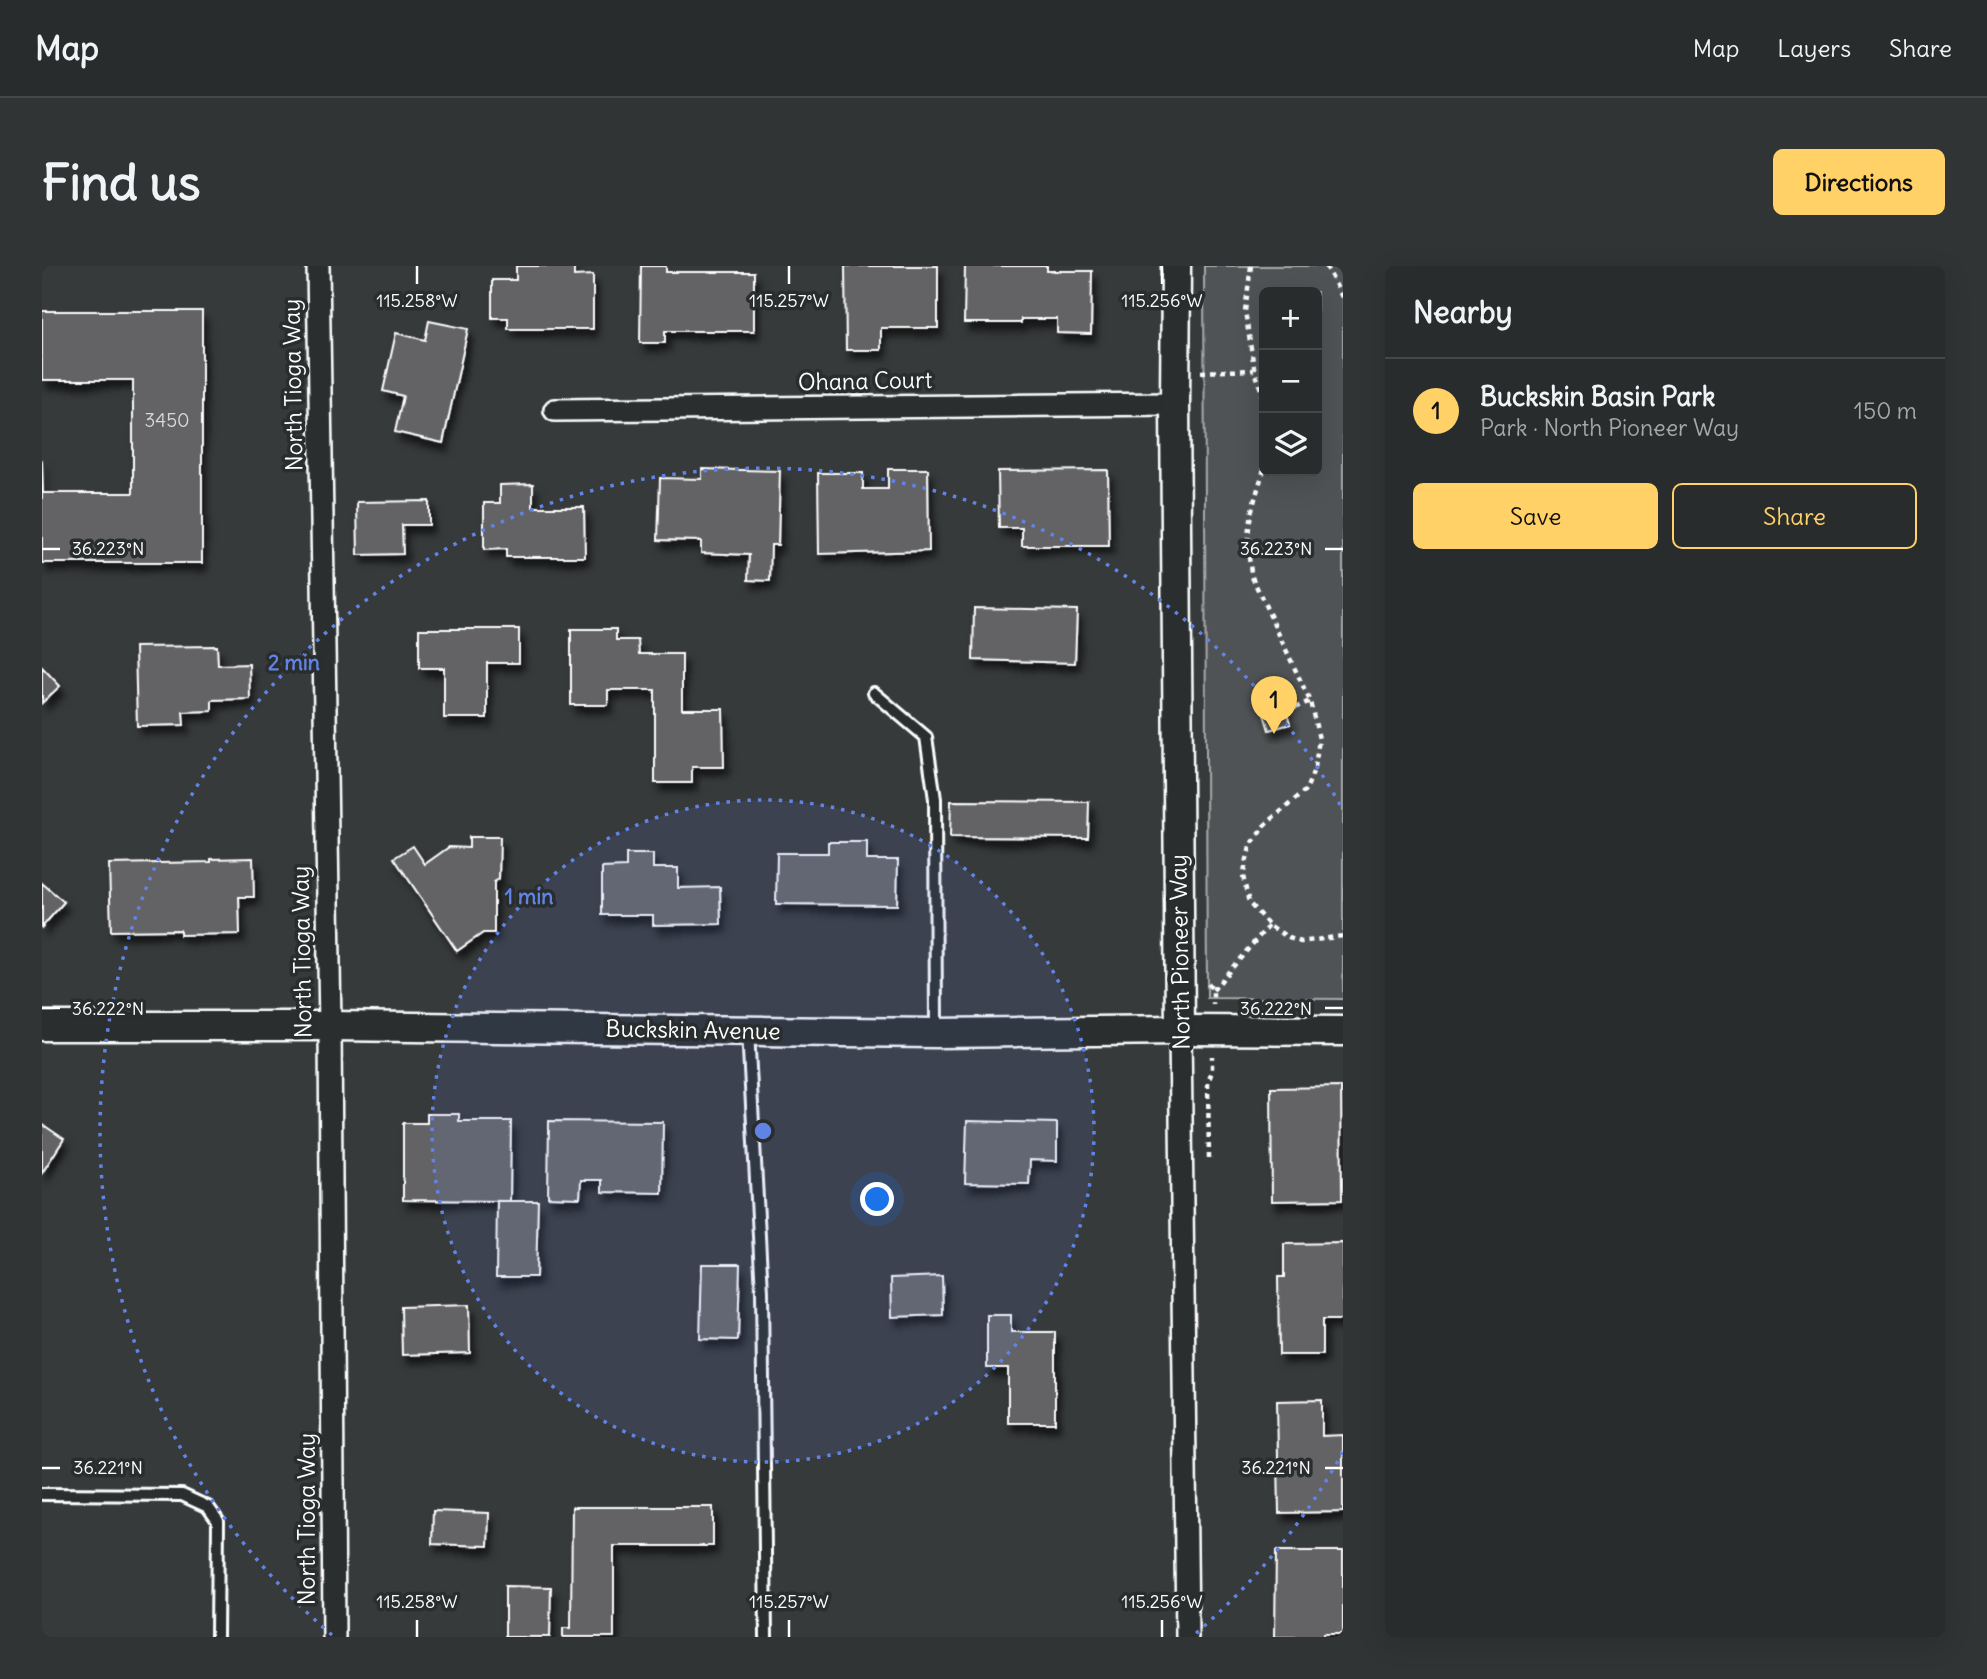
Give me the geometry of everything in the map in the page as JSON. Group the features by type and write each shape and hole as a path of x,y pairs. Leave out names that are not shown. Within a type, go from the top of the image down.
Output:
{"street":[{"name":"North Tioga Way","path":"318,266 330,1026 334,1637"},
{"name":"North Pioneer Way","path":"1176,266 1180,1030 1187,1637"},
{"name":"Ohana Court","path":"555,410 1175,404"},
{"name":"Buckskin Avenue","path":"42,1026 330,1026 936,1033 1343,1031"}],"lane":[{"path":"874,693 926,737 934,799 936,1033"},
{"path":"748,1031 762,1292 766,1637"},
{"path":"42,1494 182,1495 208,1507 218,1521 217,1637"}],"path":[{"path":"1251,266 1245,311 1254,370 1259,385"},
{"path":"1326,266 1343,299"},
{"path":"1200,372 1254,370"},
{"path":"1262,476 1247,528 1252,577 1310,701 1319,740 1315,767 1306,790 1264,826 1250,847 1242,876 1249,903 1269,925 1289,938 1301,942 1343,936"},
{"path":"1286,712 1310,701"},
{"path":"1213,989 1269,925"}],"shaded area":[{"path":"1204,266 1343,266 1343,999 1207,998"}],"building":[{"path":"516,266 574,266 574,276 593,275 593,329 508,329 508,318 492,318 492,280 516,280"},
{"path":"641,266 666,266 666,272 754,272 754,331 665,331 665,343 640,343"},
{"path":"845,266 938,266 938,328 881,328 881,350 846,350"},
{"path":"965,266 1047,266 1047,271 1092,271 1091,334 1057,333 1057,319 1021,319 1021,323 964,323"},
{"path":"42,311 202,311 202,563 42,563 42,459 43,493 133,493 133,380 42,380"},
{"path":"429,321 468,329 443,443 395,432 403,396 383,391 396,333 425,340"},
{"path":"702,469 780,471 778,545 771,545 770,581 748,580 749,555 701,553 701,541 658,540 660,478 702,479"},
{"path":"888,469 928,469 929,551 819,554 818,473 863,473 863,489 888,489"},
{"path":"1108,470 1109,546 1022,546 1022,528 999,528 998,471"},
{"path":"533,484 533,507 584,507 585,557 506,557 506,549 484,550 484,503 500,503 500,485"},
{"path":"429,501 429,525 402,525 403,554 358,555 357,502"},
{"path":"974,608 1077,610 1075,663 973,660"},
{"path":"419,629 519,629 519,663 487,663 487,718 444,718 444,668 419,668"},
{"path":"571,629 616,629 616,640 638,640 639,654 682,654 682,709 723,709 724,767 692,767 692,783 655,783 655,690 608,690 608,705 571,705"},
{"path":"217,646 218,665 249,664 250,699 212,700 212,711 183,712 184,725 137,726 135,647"},
{"path":"42,667 60,686 42,703"},
{"path":"1284,704 1290,724 1269,730 1263,711"},
{"path":"951,801 1089,802 1088,838 950,837"},
{"path":"469,837 500,837 499,879 494,882 494,933 483,933 457,951 394,858 413,846 425,864 449,847 469,848"},
{"path":"828,842 867,842 867,860 898,860 897,905 776,904 777,853 828,853"},
{"path":"626,854 653,854 653,868 678,868 678,888 720,887 721,924 653,925 653,915 602,915 602,868 626,867"},
{"path":"253,858 254,897 239,897 240,934 180,935 180,930 111,931 109,864 211,862 211,859"},
{"path":"42,883 64,902 42,927"},
{"path":"1341,1087 1342,1200 1272,1201 1271,1088"},
{"path":"427,1114 459,1114 459,1121 511,1121 510,1201 403,1200 403,1123 427,1123"},
{"path":"549,1121 663,1122 662,1193 602,1192 602,1180 581,1180 580,1198 548,1197"},
{"path":"967,1121 1057,1123 1057,1161 1030,1160 1029,1184 965,1183"},
{"path":"42,1124 64,1139 42,1173"},
{"path":"497,1201 538,1201 536,1277 496,1277"},
{"path":"1343,1243 1343,1320 1322,1320 1322,1355 1279,1355 1278,1277 1284,1277 1284,1244"},
{"path":"702,1264 740,1264 738,1340 700,1339"},
{"path":"942,1276 943,1315 892,1317 891,1278"},
{"path":"469,1305 470,1353 402,1355 401,1307"},
{"path":"987,1315 1011,1315 1011,1332 1055,1332 1055,1423 1008,1423 1008,1368 987,1368"},
{"path":"1322,1400 1322,1436 1343,1435 1343,1512 1279,1513 1277,1401"},
{"path":"572,1507 713,1507 713,1546 614,1546 614,1637 563,1637 563,1628 571,1628"},
{"path":"433,1511 489,1513 488,1546 432,1544"},
{"path":"1276,1551 1343,1551 1343,1634 1324,1634 1324,1637 1275,1637"},
{"path":"505,1586 551,1587 550,1637 505,1637"}],"place":[{"name":"Buckskin Basin Park","path":"1274,734"}]}
